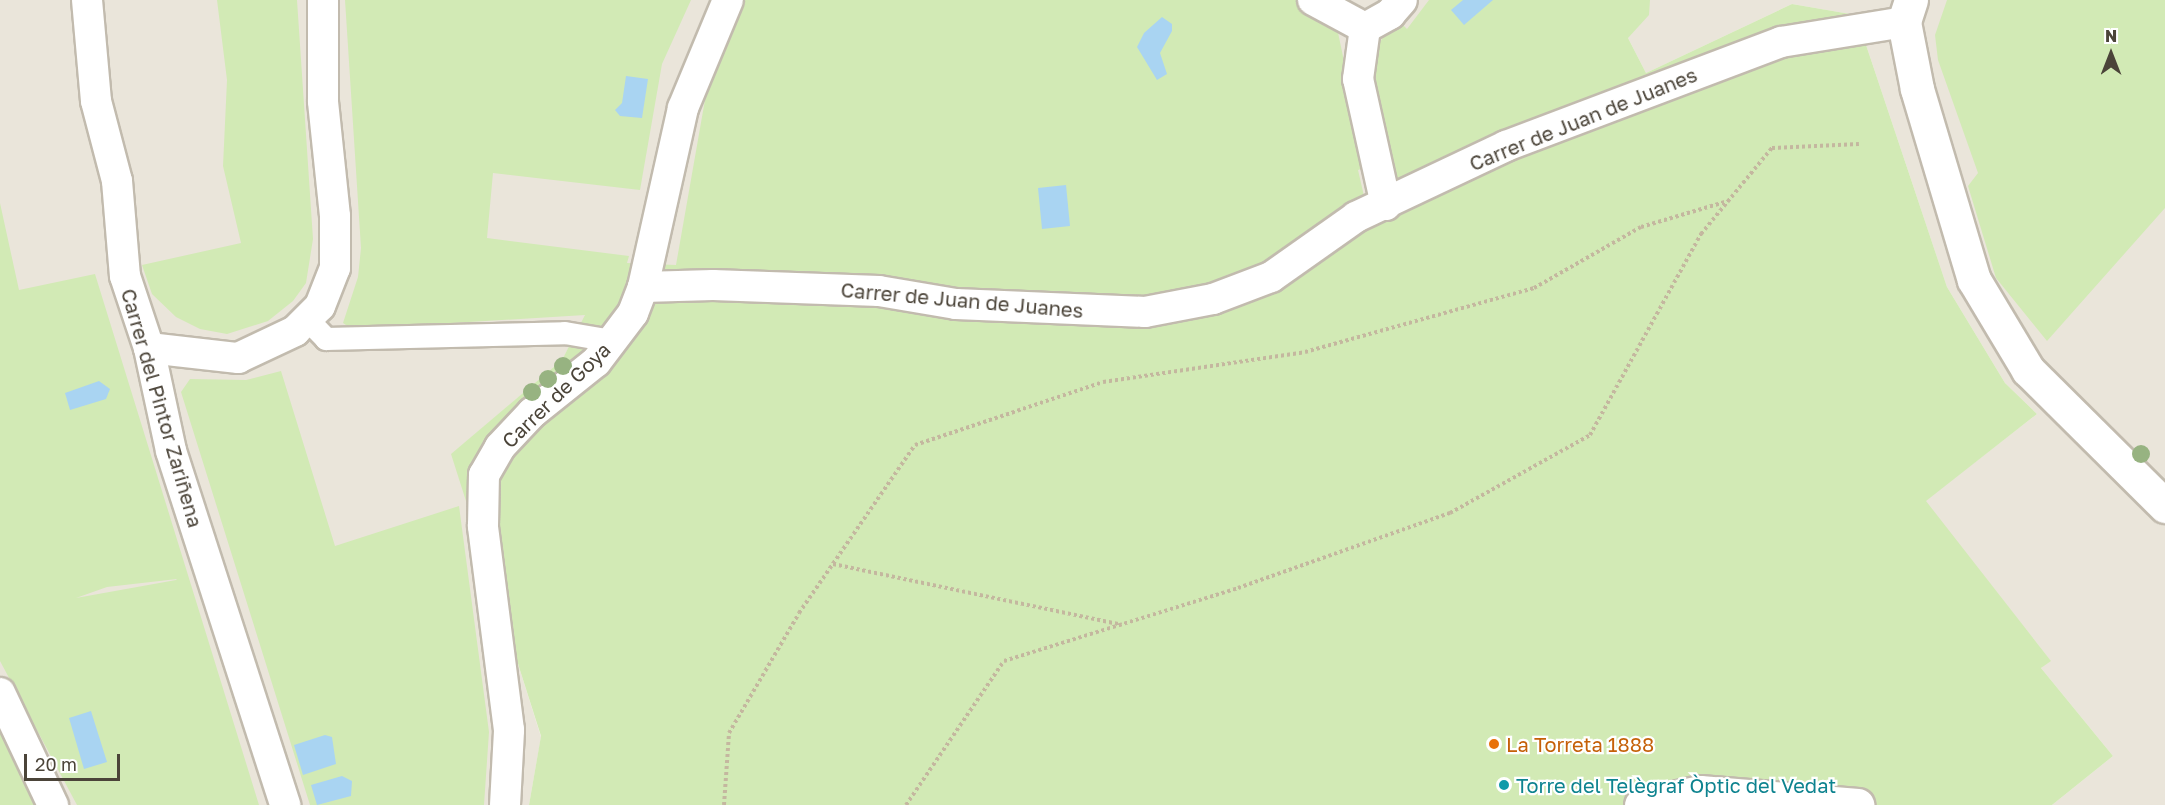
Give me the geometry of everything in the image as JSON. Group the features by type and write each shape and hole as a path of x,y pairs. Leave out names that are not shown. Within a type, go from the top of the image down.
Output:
{"street":[{"name":"Carrer del Pintor Zariñena","path":"87,0 96,100 117,181 124,276 149,348 171,451 285,805"},
{"path":"149,348 238,358 272,344 307,319 320,306 335,268 335,216 323,100 323,0"},
{"name":"Carrer de Goya","path":"505,805 509,730 483,526 484,475 500,447 532,413 596,362 633,314 643,287 683,108 728,0"},
{"path":"1313,0 1365,28"},
{"path":"1365,28 1390,14 1402,0"},
{"path":"1908,11 1917,89 1974,280 2028,370 2165,506"},
{"name":"Carrer de Juan de Juanes","path":"643,287 713,285 879,291 956,304 1145,312 1213,299 1271,277 1356,217 1386,205 1506,146 1781,42 1908,11"},
{"path":"1365,28 1358,79 1386,205"},
{"path":"307,319 326,339 565,333 612,341"},
{"path":"0,693 53,805"},
{"path":"1641,805 1700,792 1857,805"}],"path":[{"path":"906,805 1004,661 1123,625 1450,513 1590,435 1701,234 1772,148 1859,144"},
{"path":"724,805 729,733 799,613 915,445 1103,382 1305,352 1534,288 1641,227 1728,201"},
{"path":"833,564 1123,625"}],"shaded area":[{"path":"0,0 2165,0 2165,805 2052,805 2113,756 2041,668 2050,660 1925,501 2037,414 2005,383 1947,287 1856,15 1792,4 1646,73 1628,38 1364,196 586,315 562,360 452,454 541,737 529,805 43,805 0,731"}],"green space":[{"path":"217,0 297,0 313,239 306,283 293,301 268,321 227,334 200,329 176,317 152,294 142,265 241,243 223,166 227,80"},
{"path":"345,0 691,0 662,64 640,190 493,173 487,238 629,256 627,263 676,265 709,77 745,0 1296,0 1335,18 1366,167 1358,170 1364,196 1397,176 1392,174 1366,63 1396,18 1407,29 1429,0 1650,0 1649,15 1628,38 1646,73 1792,4 1856,15 1947,287 2005,383 2037,414 1926,501 2051,661 2041,668 2113,756 2052,805 529,805 541,736 451,454 562,360 585,315 352,329 343,323 358,277 361,248"},
{"path":"1947,0 2165,0 2165,208 2047,341 1996,278 1968,186 1978,173 1938,60 1935,35"},
{"path":"0,203 19,290 95,274 259,805 77,805 0,661","holes":["176,580 76,598 107,587"]},
{"path":"281,371 335,546 459,506 489,732 484,805 310,805 181,392 190,379 246,380"},
{"path":"0,696 46,805 0,805"}],"water":[{"path":"1463,0 1493,0 1464,25 1451,10"},
{"path":"1162,17 1172,24 1172,31 1160,53 1167,74 1157,80 1137,47 1144,33"},
{"path":"626,76 648,79 642,118 620,116 615,110 622,103"},
{"path":"1066,185 1070,226 1042,229 1038,188"},
{"path":"99,381 110,389 106,399 70,410 65,393"},
{"path":"91,711 107,762 84,769 69,718"},
{"path":"325,735 332,737 336,764 303,775 294,745"},
{"path":"342,776 352,781 351,796 317,805 311,785"}],"place":[{"name":"La Torreta 1888","path":"1494,744"},
{"name":"Torre del Telègraf Òptic del Vedat","path":"1504,785"}]}
